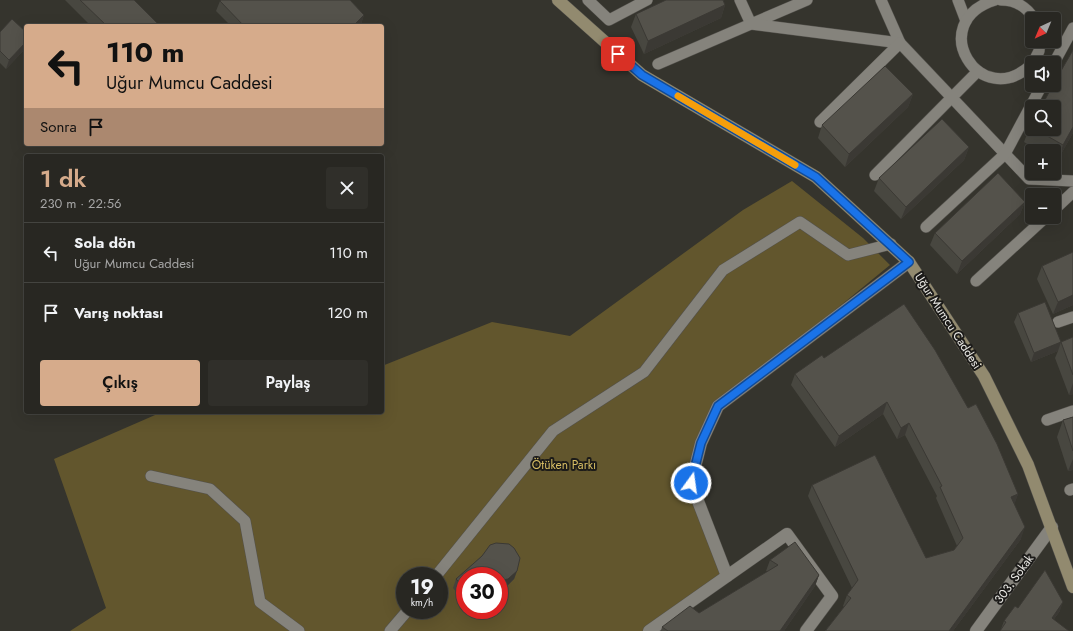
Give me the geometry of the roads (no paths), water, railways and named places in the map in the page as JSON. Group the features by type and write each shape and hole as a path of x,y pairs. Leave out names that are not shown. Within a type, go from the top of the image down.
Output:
{"main road":[{"name":"Uğur Mumcu Caddesi","path":"558,0 642,75 816,177 909,262 984,376 1028,465 1073,587"}],"street":[{"path":"727,576 691,483 701,443 718,406 909,262"},
{"name":"303. Sokak","path":"976,631 1052,527"},
{"path":"649,631 787,534 832,596 806,631"}],"lane":[{"path":"588,0 609,20 647,0"},
{"path":"740,0 751,24"},
{"path":"658,64 807,0"},
{"path":"881,0 900,43 1029,179 1071,178"},
{"path":"958,0 966,21"},
{"path":"995,0 984,4 973,11 966,21 962,33 962,45 965,57 978,71 984,75 997,79 1011,78 1025,70"},
{"path":"1001,0 1008,0 1020,4 1030,12"},
{"path":"751,24 900,43"},
{"path":"1058,56 1073,28"},
{"path":"820,122 900,43"},
{"path":"875,175 978,71"},
{"path":"926,227 1005,154 1038,92"},
{"path":"1061,203 1073,192"},
{"path":"443,567 553,431 644,372 724,270 800,222 848,255 891,244"},
{"path":"976,281 1038,224"},
{"path":"1058,322 1073,317"},
{"path":"1047,420 1073,411"},
{"path":"151,476 210,489 245,521 260,602 299,631"},
{"path":"390,631 400,619"}],"park label":[{"name":"Ötüken Parkı","path":"564,465"}]}
